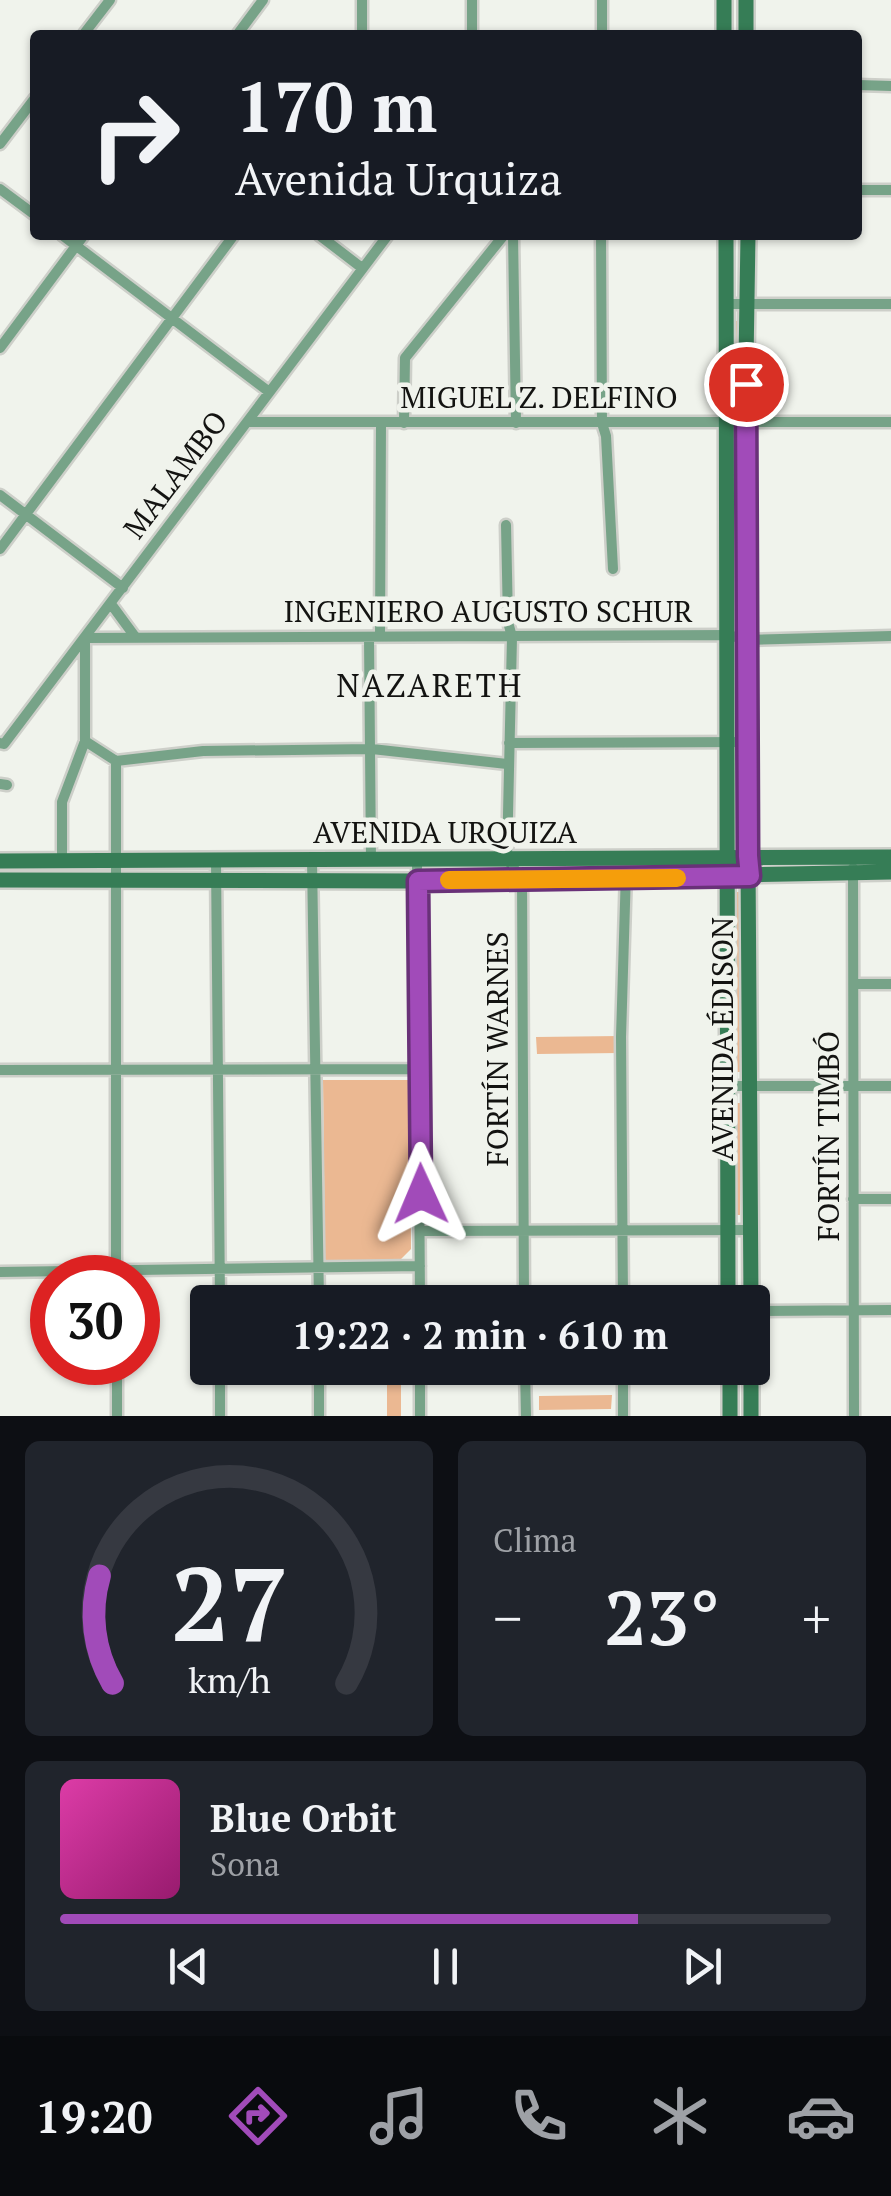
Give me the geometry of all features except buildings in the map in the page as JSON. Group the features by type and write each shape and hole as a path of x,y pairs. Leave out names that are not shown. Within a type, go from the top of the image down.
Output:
{"main road":[{"path":"724,0 724,30"},
{"path":"746,0 746,30"},
{"name":"AVENIDA ÉDISON","path":"726,240 730,743 728,1285"},
{"name":"AVENIDA ÉDISON","path":"748,240 745,424 751,1285"},
{"name":"AVENIDA URQUIZA","path":"0,861 626,860 748,856 891,872"},
{"name":"AVENIDA URQUIZA","path":"0,880 418,881 750,876 853,865 891,856"},
{"path":"730,1385 730,1416"},
{"path":"750,1416 751,1385"}],"street":[{"path":"87,30 110,0"},
{"path":"241,30 263,0"},
{"path":"362,0 362,30"},
{"path":"472,0 472,30"},
{"path":"602,0 602,30"},
{"path":"862,85 891,86"},
{"path":"0,144 30,105"},
{"path":"0,189 30,211"},
{"path":"862,190 891,190"},
{"path":"0,348 80,240 170,318 268,391"},
{"path":"0,549 230,240"},
{"path":"326,240 362,268"},
{"name":"MALAMBO","path":"2,744 384,240"},
{"path":"404,423 405,358 500,240"},
{"path":"514,240 516,423"},
{"path":"601,240 602,423 606,436 613,568"},
{"path":"726,304 891,304"},
{"name":"MIGUEL Z. DELFINO","path":"247,422 891,422"},
{"path":"371,861 381,422"},
{"path":"0,495 123,588"},
{"path":"506,525 508,622 512,636 507,859 522,879"},
{"path":"111,604 136,638"},
{"name":"INGENIERO AUGUSTO SCHUR","path":"85,638 729,636 746,640 891,636"},
{"path":"62,859 62,802 85,741 85,638"},
{"path":"85,741 116,760 204,750 372,749 507,764"},
{"path":"509,743 747,742"},
{"path":"116,760 116,1255"},
{"path":"312,860 319,1285"},
{"path":"623,1285 621,1054 626,860"},
{"path":"216,861 220,1285"},
{"path":"418,861 420,1285"},
{"name":"FORTÍN TIMBÓ","path":"853,865 854,1416"},
{"name":"FORTÍN WARNES","path":"522,879 524,1285"},
{"path":"856,984 891,984"},
{"path":"0,1070 419,1069"},
{"path":"728,1086 891,1086"},
{"path":"853,1199 891,1199"},
{"path":"421,1231 750,1230"},
{"path":"160,1271 420,1266"},
{"path":"0,1272 30,1273"},
{"path":"770,1311 891,1310"},
{"path":"117,1385 117,1416"},
{"path":"220,1385 220,1416"},
{"path":"318,1416 319,1385"},
{"path":"420,1385 420,1416"},
{"path":"525,1385 526,1416"},
{"path":"623,1385 623,1416"}],"shaded area":[{"path":"733,321 741,321 739,406 732,406"},
{"path":"732,439 737,439 739,622 735,622"},
{"path":"735,751 740,751 740,846 735,846"},
{"path":"737,892 742,892 741,1072 735,1072"},
{"path":"619,1036 619,1053 537,1054 536,1037"},
{"path":"323,1080 410,1080 411,1249 400,1260 325,1262"},
{"path":"737,1103 742,1103 740,1215 735,1215"},
{"path":"387,1385 401,1385 401,1416 387,1416"},
{"path":"612,1395 611,1409 539,1410 539,1396"}],"slow traffic":[{"path":"449,880 677,878"}],"district":[{"name":"NAZARETH","path":"430,686"}],"route":[{"path":"421,1194 418,881 750,876 746,384"}]}
